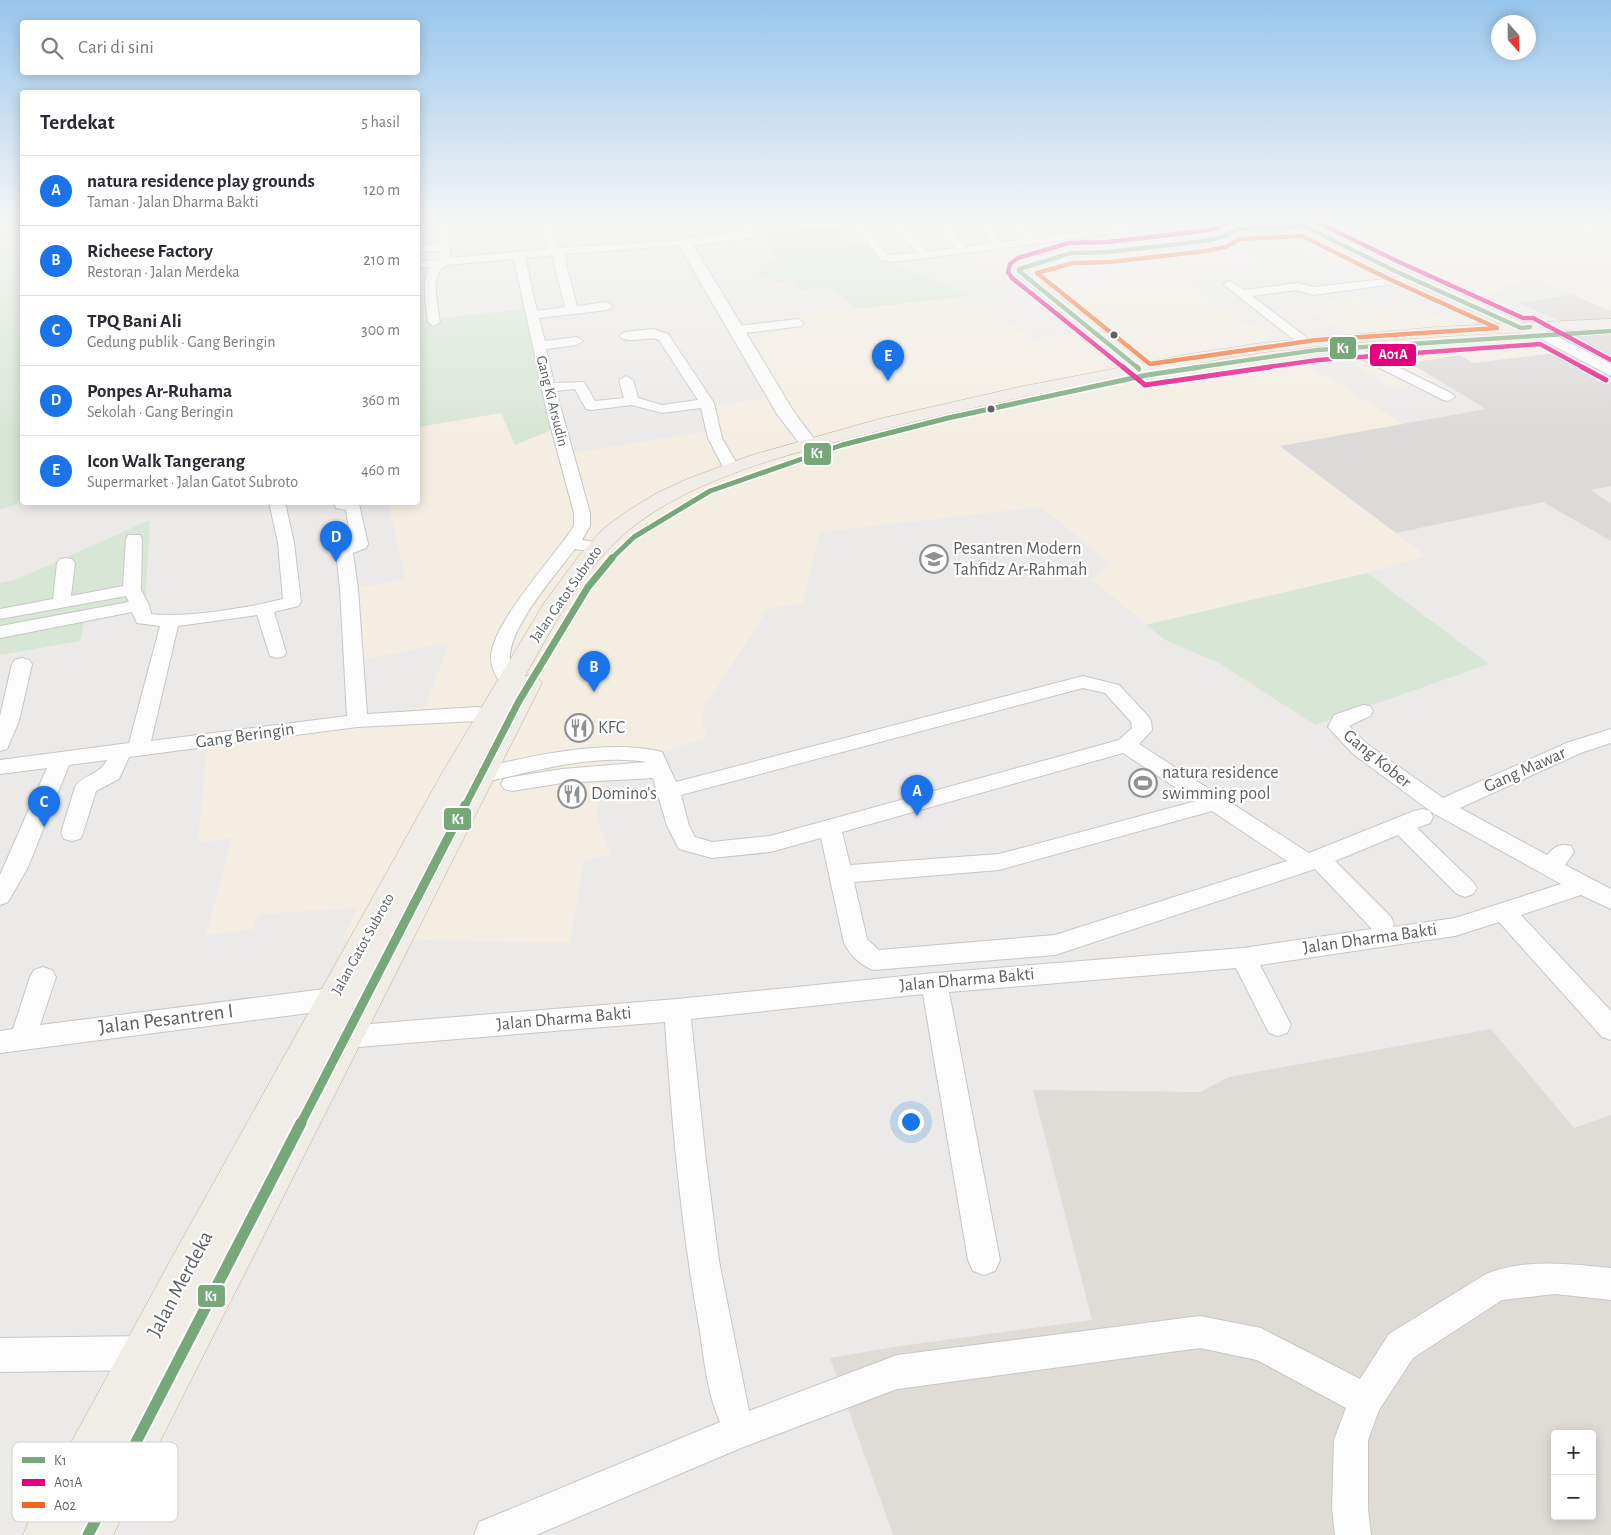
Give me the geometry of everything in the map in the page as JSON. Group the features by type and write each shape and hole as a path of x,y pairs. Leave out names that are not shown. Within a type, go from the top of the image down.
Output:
{"highway":[{"name":"Jalan Gatot Subroto","path":"1446,340 1611,324"},
{"name":"Jalan Gatot Subroto","path":"330,1035 332,999 449,784 500,717 509,681 553,608 596,548 614,530 642,511 677,492 732,469 808,444 922,413 1255,349 1306,343 1531,331 1611,331"},
{"name":"Jalan Merdeka","path":"96,1442 143,1353 478,782 500,717 519,701 579,600 604,566 634,537 710,491 842,445 958,416 1143,372 1316,350 1446,340"},
{"name":"Jalan Merdeka","path":"133,1442 330,1035"},
{"name":"Jalan Merdeka","path":"47,1535 54,1522"},
{"name":"Jalan Merdeka","path":"88,1535 94,1522"}],"main road":[{"path":"1044,292 1143,372"},
{"path":"1441,292 1531,331"}],"street":[{"path":"432,292 434,322"},
{"name":"Gang Ki Arsudin","path":"509,681 503,672 500,654 506,633 571,543 582,526 583,519 539,346 539,328 532,315 527,292"},
{"path":"567,292 572,310"},
{"path":"716,292 786,414 808,444"},
{"path":"1239,292 1306,343"},
{"path":"1242,294 1259,292"},
{"path":"532,315 607,306"},
{"path":"737,330 798,323"},
{"path":"1531,331 1611,370"},
{"path":"625,336 653,333 664,337 707,404 715,438 732,469"},
{"path":"539,346 577,341"},
{"path":"1351,348 1448,397"},
{"path":"626,380 632,401"},
{"path":"549,388 579,385 591,406 632,401 662,409 707,404"},
{"path":"134,539 136,597 143,619 170,622 264,609 292,602 286,543 278,505"},
{"path":"342,505 353,507 360,544 344,550 349,589 358,721"},
{"path":"571,543 596,548"},
{"path":"61,603 66,563"},
{"path":"0,614 61,603 136,597"},
{"path":"0,632 136,597"},
{"path":"264,609 277,652"},
{"path":"72,833 86,787 112,774 129,751 170,622"},
{"path":"0,744 9,721 22,664"},
{"path":"478,782 661,770 678,826 688,843 712,850 770,844 1126,744 1142,730 1141,721 1112,688 1083,682 669,792"},
{"name":"Gang Kober","path":"1363,711 1341,720 1338,727 1422,817"},
{"name":"Gang Beringin","path":"0,767 358,721 477,713 500,717"},
{"name":"Gang Mawar","path":"830,827 856,943 874,960 1056,945 1313,861 1422,817 1576,747 1611,736"},
{"path":"1126,744 1215,803 1313,861 1382,924"},
{"path":"0,896 16,867 61,759"},
{"path":"842,874 1008,860 1215,803"},
{"path":"1422,817 1556,860 1582,886 1611,900"},
{"path":"1422,817 1465,888"},
{"name":"Jalan Dharma Bakti","path":"330,1035 676,1010 934,982 1243,958 1455,927 1582,886"},
{"path":"1504,911 1611,1030"},
{"path":"1243,958 1278,1025"},
{"path":"11,1040 43,977"},
{"path":"934,982 984,1260"},
{"name":"Jalan Pesantren I","path":"11,1040 332,999"},
{"path":"676,1010 691,1167 717,1347 732,1410"},
{"path":"1353,1535 1350,1509 1351,1440 1366,1400 1401,1346 1497,1285 1555,1278 1611,1284"},
{"path":"492,1535 533,1526 738,1432 897,1372 1200,1332 1261,1344 1366,1400"},
{"path":"0,1355 143,1353"}],"shaded area":[{"path":"1022,292 1200,292 1238,323 1250,323 1316,370 1403,424 1280,447 1426,556 1367,573 1146,624 1091,579 1112,565 1041,507 819,532 803,603 768,608 701,713 706,738 609,768 596,816 610,854 583,861 570,943 343,938 358,908 258,914 253,929 206,935 232,838 198,843 208,736 425,707 450,642 352,662 351,589 406,579 388,505 420,505 420,427 501,413 561,426 568,454 709,431 706,407 776,396 733,335 791,331 780,317 970,296 1033,339 1081,333"},
{"path":"1430,292 1504,292 1450,301"},
{"path":"1564,292 1611,292 1611,311"},
{"path":"1572,295 1611,311 1611,486 1591,490 1611,504 1611,541 1543,502 1396,533 1280,446 1486,409 1410,363 1460,355 1473,363 1578,350 1549,334 1581,330 1518,303"},
{"path":"1360,296 1378,307 1408,301 1461,328 1562,322 1582,331 1550,334 1579,350 1473,363 1460,355 1412,363 1439,380 1391,387 1312,338 1346,335 1299,304"},
{"path":"1491,1029 1574,1128 1611,1115 1611,1535 893,1535 830,1358 900,1346 1092,1320 1033,1090 1200,1092 1229,1077"}],"green space":[{"path":"0,292 20,292 20,503 0,510"},
{"path":"838,292 959,292 970,296 855,309"},
{"path":"420,295 423,320 525,309 540,376 561,426 515,445 501,413 420,427"},
{"path":"150,520 145,606 85,618 80,641 0,655 0,583 15,580"},
{"path":"1367,573 1489,664 1315,725 1219,663 1165,640 1146,625"}],"transit line":[{"name":"A01A","path":"1029,292 1145,385 1318,360 1540,344 1606,380"},
{"name":"K1","path":"1044,292 1139,369"},
{"name":"A02","path":"1060,292 1150,364 1316,340 1497,328 1417,292"},
{"name":"K1","path":"1441,292 1521,328 1530,327"},
{"name":"A01A","path":"1465,292 1523,318 1533,318 1611,360"},
{"name":"K1","path":"136,1442 519,701 588,587 604,566 634,537 710,491 842,445 948,418 1147,375 1317,350 1611,331"},
{"name":"K1","path":"88,1535 95,1522"}],"place":[{"name":"Icon Walk Tangerang","path":"888,381"},
{"name":"Pesantren Modern Tahfidz Ar-Rahmah","path":"934,559"},
{"name":"Ponpes Ar-Ruhama","path":"336,562"},
{"name":"Richeese Factory","path":"594,692"},
{"name":"KFC","path":"579,728"},
{"name":"natura residence swimming pool","path":"1143,783"},
{"name":"Domino's","path":"572,794"},
{"name":"natura residence play grounds","path":"917,816"},
{"name":"TPQ Bani Ali","path":"44,827"}]}
